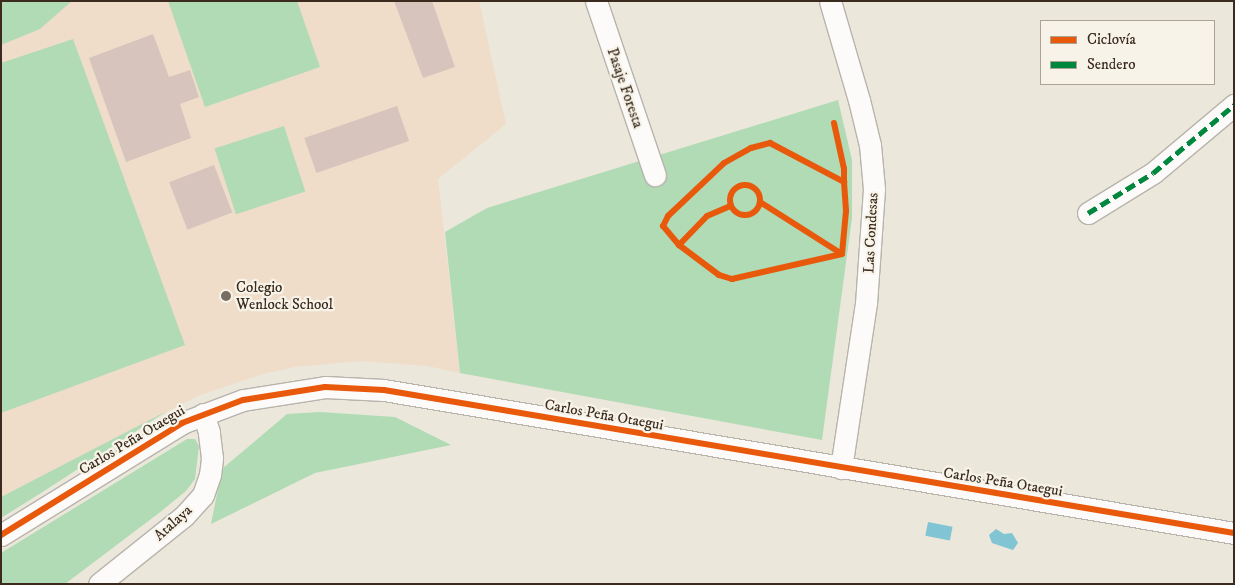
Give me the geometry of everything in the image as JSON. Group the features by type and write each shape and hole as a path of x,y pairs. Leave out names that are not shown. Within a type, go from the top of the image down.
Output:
{"street":[{"name":"Pasaje Foresta","path":"596,1 655,175"},
{"name":"Las Condesas","path":"830,1 858,94 870,145 874,189 866,303 841,468"},
{"path":"1088,213 1153,173 1234,104"},
{"name":"Carlos Peña Otaegui","path":"1,535 155,438 202,414 266,394 325,387 355,387 1234,533"},
{"name":"Atalaya","path":"99,584 184,516 202,495 210,476 212,458 209,432 202,414"}],"shaded area":[{"name":"Colegio Wenlock School","path":"72,1 479,1 506,124 438,179 460,373 427,366 361,361 295,367 263,374 198,396 1,497 1,45 40,28"}],"green space":[{"path":"1,1 72,1 40,29 1,45"},
{"path":"168,1 297,1 320,67 205,107"},
{"path":"73,39 185,345 1,413 1,63"},
{"path":"838,100 852,160 852,218 822,440 460,373 445,232 487,208"},
{"path":"284,126 305,192 236,214 215,149"},
{"path":"167,411 41,493 1,518 1,497"},
{"path":"320,412 395,417 451,445 315,473 211,524 222,469 287,414"},
{"path":"187,439 195,439 199,446 195,479 186,491 159,513 65,584 1,584 1,553"}],"water":[{"path":"928,522 953,527 950,541 925,536"},
{"path":"996,529 1004,534 1012,533 1018,543 1013,550 992,543 989,535"}],"building":[{"path":"394,1 432,1 455,67 423,78"},
{"path":"153,34 169,77 190,70 199,97 180,104 191,138 126,162 89,58"},
{"path":"397,106 409,141 316,173 304,138"},
{"path":"214,165 232,213 187,230 169,182"}],"marked path":[{"path":"1088,213 1153,173 1234,105"}],"cycle path":[{"path":"834,123 844,169 846,211 842,254 732,279 719,275 679,245 663,226 668,216 724,163 751,148 770,143 844,182"},
{"path":"745,185 756,189 760,200 756,211 745,215 734,211 730,200 734,189 745,185"},
{"path":"760,202 842,254"},
{"path":"679,245 707,216 731,206"},
{"path":"1,535 182,423 243,400 325,387 384,390 1234,533"}],"place":[{"name":"Colegio Wenlock School","path":"226,296"}]}
